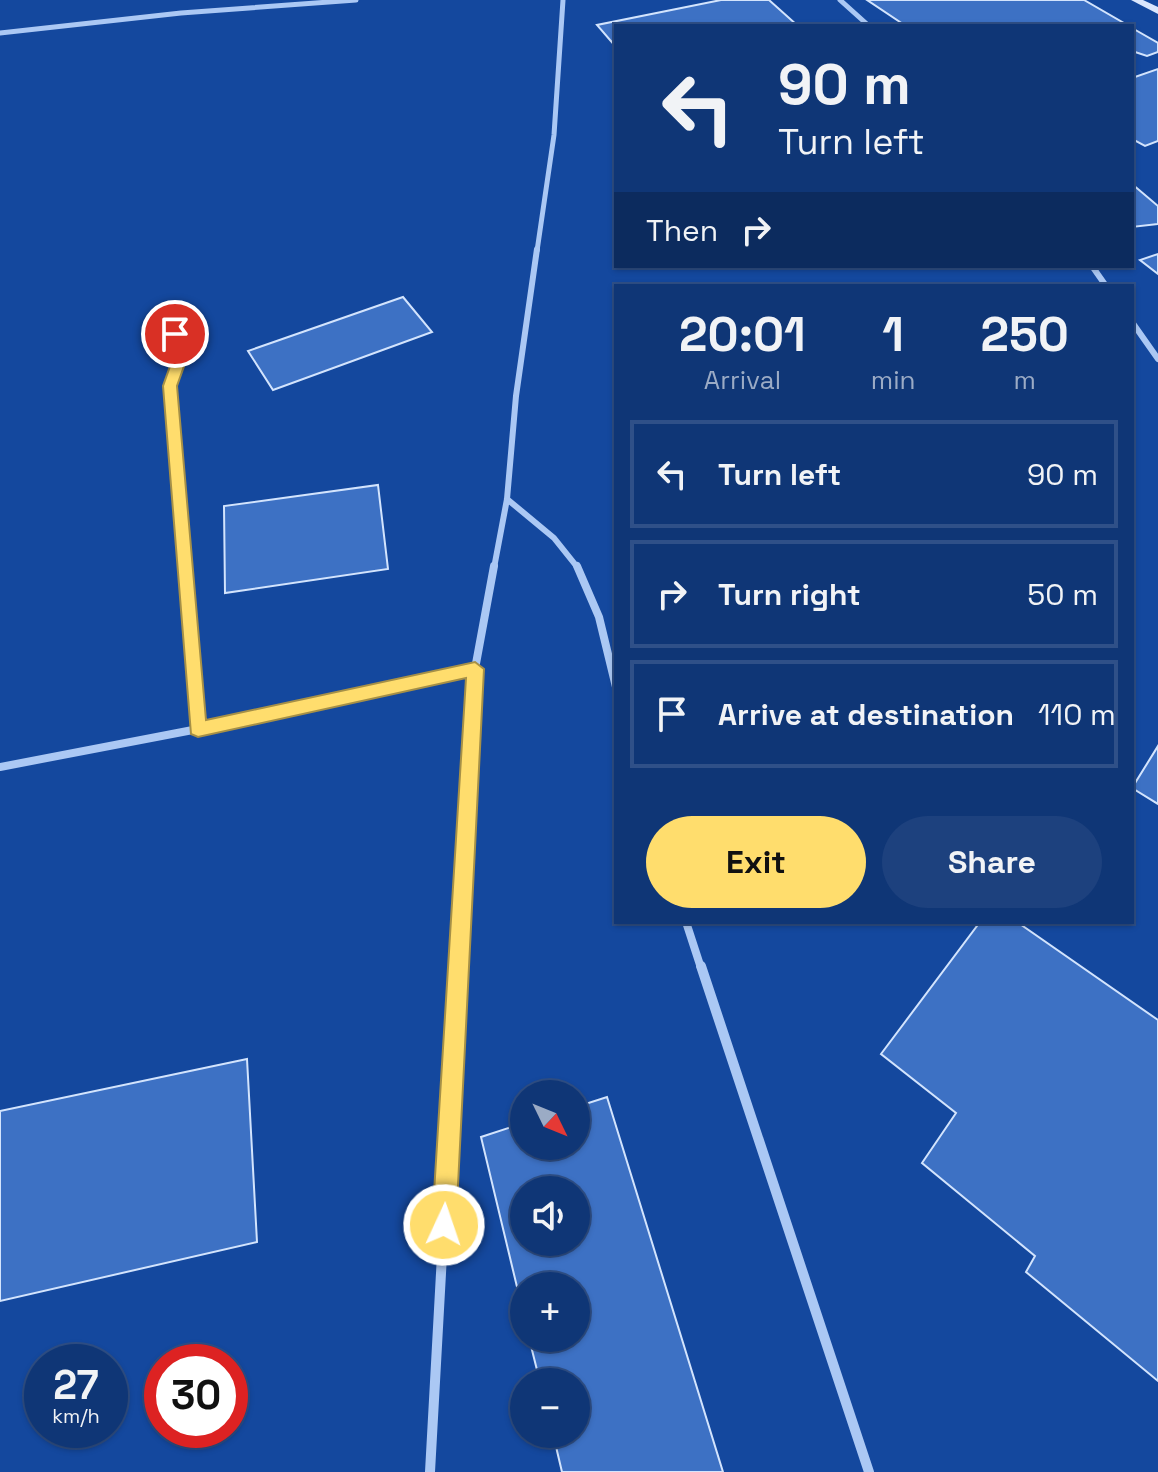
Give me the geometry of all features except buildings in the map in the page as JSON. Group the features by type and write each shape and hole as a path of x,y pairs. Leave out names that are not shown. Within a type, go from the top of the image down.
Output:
{"main road":[{"path":"1136,0 1158,11"}],"street":[{"path":"0,33 181,13 356,0"},
{"path":"430,1472 475,669 507,499 516,396 554,135 563,0"},
{"path":"840,0 867,24"},
{"path":"1134,325 1158,359"},
{"path":"175,334 181,355 170,386 198,729"},
{"path":"507,499 568,552 601,623 614,678"},
{"path":"0,767 198,729 475,669"},
{"path":"687,924 869,1472"}],"route":[{"path":"175,334 181,355 170,386 198,729 475,669 444,1225"}]}
